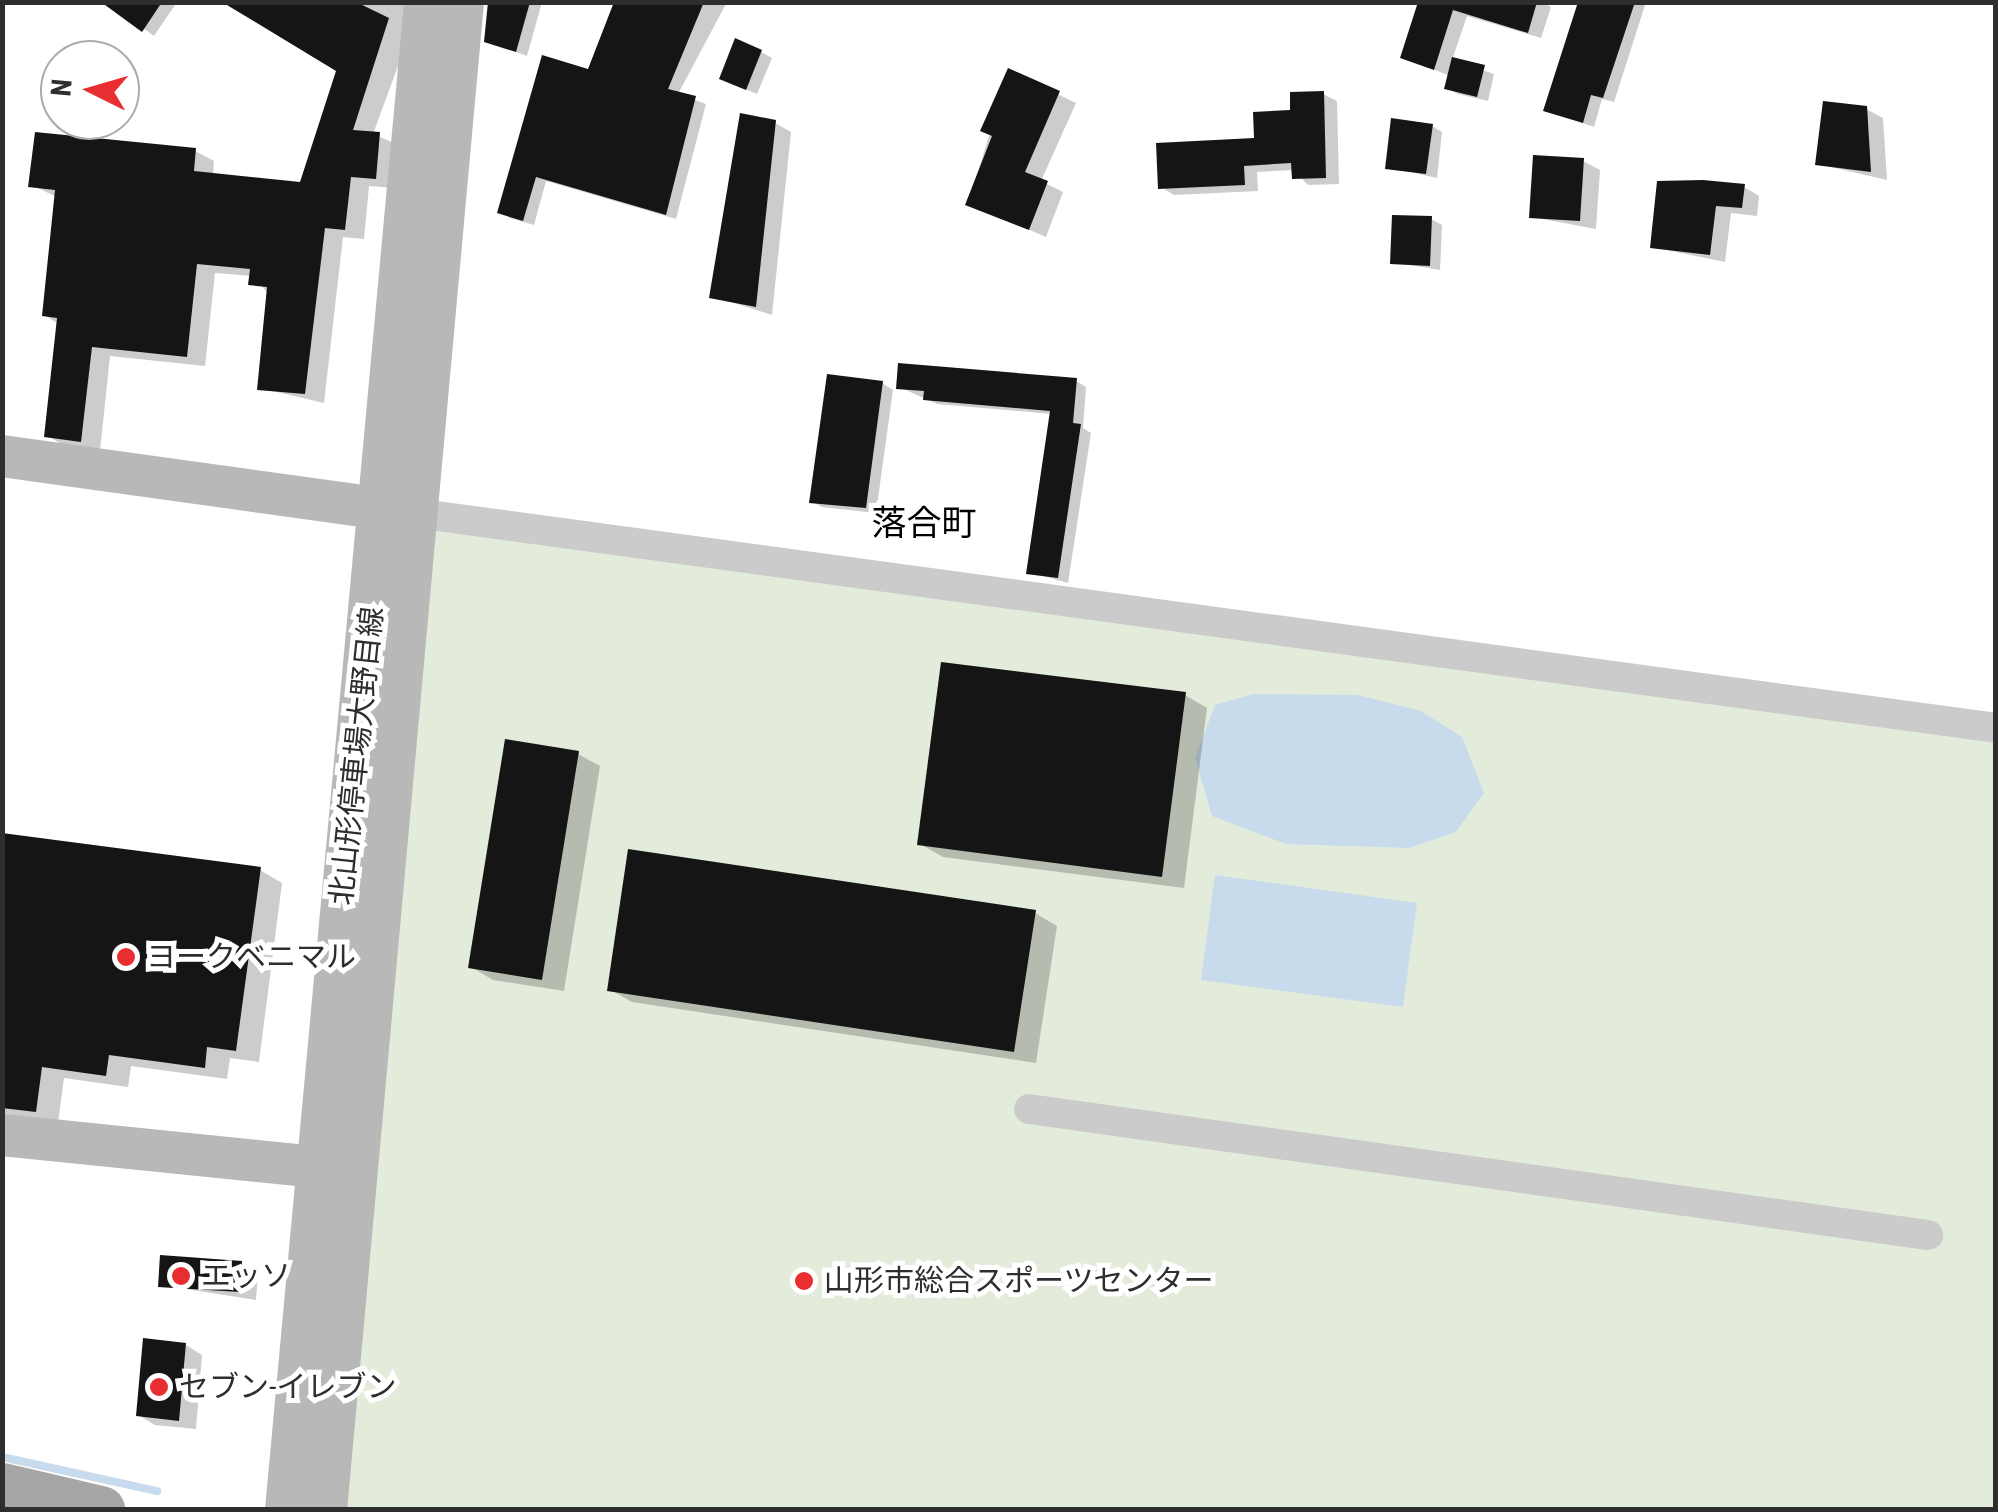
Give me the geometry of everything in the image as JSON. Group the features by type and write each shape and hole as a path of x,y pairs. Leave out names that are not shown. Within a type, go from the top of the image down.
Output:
{"main road":[{"name":"北山形停車場大野目線","path":"326,1510 401,511 425,2"},
{"name":"北山形停車場大野目線","path":"286,1510 315,1166 401,511 462,2"},
{"path":"2,456 401,511"},
{"path":"2,1135 315,1166"},
{"path":"2,1487 100,1510"}],"street":[{"path":"401,511 1996,728"},
{"path":"1030,1109 1928,1235"}],"green space":[{"name":"山形市総合スポーツセンター","path":"420,513 1995,728 1995,1509 326,1510"}],"water":[{"path":"1253,694 1358,695 1421,711 1462,737 1484,793 1456,832 1409,848 1286,844 1212,816 1195,758 1215,705"},
{"path":"1215,875 1417,903 1403,1007 1201,980"}],"building":[{"path":"101,2 162,2 142,32"},
{"path":"222,2 356,2 389,18 353,130 380,132 376,179 351,177 345,230 325,228 305,394 257,390 267,287 248,285 250,269 197,264 187,357 92,347 81,442 44,437 57,318 42,316 55,190 28,187 35,132 40,132 40,140 116,140 196,148 194,171 300,182 336,71"},
{"path":"488,2 530,2 516,52 484,42"},
{"path":"614,2 704,2 668,89 696,96 666,215 536,177 523,221 497,213 542,55 588,69"},
{"path":"1418,2 1537,2 1528,33 1453,10 1434,70 1400,58"},
{"path":"1578,2 1635,2 1603,98 1591,95 1583,123 1543,111"},
{"path":"735,38 762,50 746,90 719,79"},
{"path":"1452,57 1485,65 1477,97 1444,89"},
{"path":"1008,68 1060,91 1025,172 1048,181 1029,230 965,205 992,136 980,131"},
{"path":"1324,91 1326,178 1292,179 1291,163 1244,166 1245,185 1158,189 1156,143 1254,138 1253,112 1290,110 1290,92"},
{"path":"1823,101 1867,106 1871,172 1815,165"},
{"path":"740,113 776,120 756,307 709,298"},
{"path":"1391,118 1433,124 1426,174 1385,169"},
{"path":"1533,155 1584,158 1580,221 1529,218"},
{"path":"1657,181 1745,184 1742,208 1716,206 1710,255 1650,248"},
{"path":"1392,215 1432,216 1430,266 1390,264"},
{"path":"898,363 1077,378 1073,423 1081,424 1058,578 1026,574 1050,411 923,400 924,391 896,389"},
{"path":"827,374 883,381 866,508 809,503"},
{"path":"941,662 1186,692 1162,877 917,845"},
{"path":"505,739 579,751 542,980 468,968"},
{"name":"ヨークベニマル","path":"2,833 261,867 236,1051 207,1047 205,1068 109,1055 106,1076 42,1067 36,1112 2,1108"},
{"path":"628,849 1036,910 1014,1052 607,991"},
{"path":"160,1255 242,1261 240,1292 158,1287"},
{"path":"143,1338 186,1343 179,1421 136,1416"}],"waterway":[{"path":"2,1457 157,1491"}],"place":[{"name":"ヨークベニマル","path":"126,957"},
{"name":"エッソ","path":"181,1276"},
{"name":"山形市総合スポーツセンター","path":"804,1281"},
{"name":"セブン-イレブン","path":"159,1387"}],"district":[{"name":"落合町","path":"924,524"}]}
